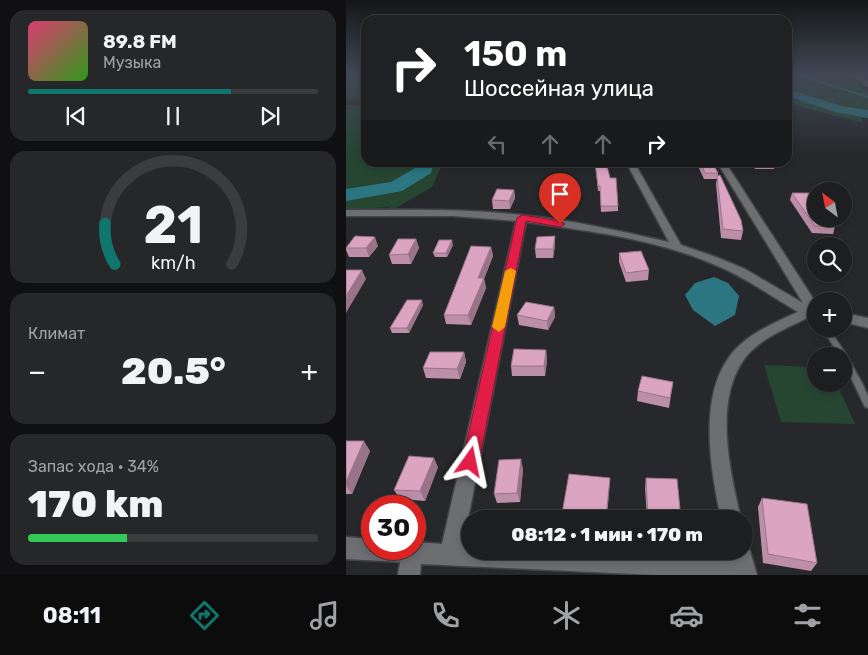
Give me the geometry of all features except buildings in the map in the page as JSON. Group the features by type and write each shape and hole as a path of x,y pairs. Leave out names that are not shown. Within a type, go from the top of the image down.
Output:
{"street":[{"path":"633,167 678,247"},
{"path":"724,167 807,303"},
{"path":"346,213 453,214 522,218 617,233 678,247 741,272 807,310"},
{"path":"450,555 522,218"},
{"path":"729,510 724,491 718,418 724,381 741,353 766,334 807,316"},
{"path":"852,320 868,324"},
{"path":"346,548 361,549"},
{"path":"426,554 743,565"},
{"path":"409,575 411,560"}],"lane":[{"path":"852,372 868,405"}],"green space":[{"path":"792,101 804,101 861,117 863,123 792,104"},
{"path":"818,101 868,101 868,110 860,113"},
{"path":"346,105 361,106 361,167 441,167 432,187 389,212 390,207 346,210"},
{"path":"764,365 807,367 807,392 841,392 855,424 781,422"}],"water":[{"path":"805,101 818,101 868,115 868,118"},
{"path":"714,277 728,283 739,296 735,315 715,326 693,310 685,295 695,283"}],"waterway":[{"path":"815,101 840,109 868,114"},
{"path":"346,195 396,187 425,167"}],"slow traffic":[{"path":"499,327 511,271"}],"route":[{"path":"470,462 522,218 560,224"}]}
